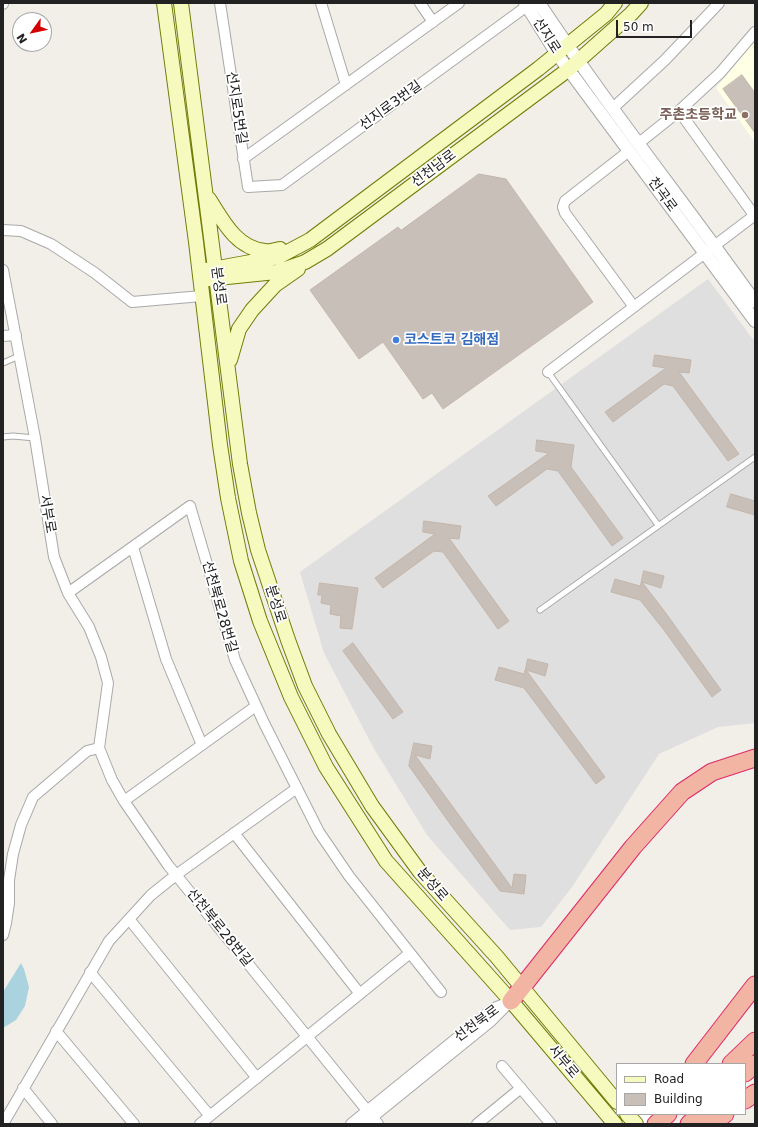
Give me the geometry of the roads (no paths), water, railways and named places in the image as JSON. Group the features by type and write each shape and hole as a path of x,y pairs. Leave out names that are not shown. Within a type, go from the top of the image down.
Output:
{"highway":[{"path":"511,1001 633,847 682,792 712,772 755,758"},
{"path":"695,1063 755,985"},
{"path":"732,1063 755,1041"},
{"path":"746,1072 755,1064"},
{"path":"746,1099 755,1093"},
{"path":"689,1124 699,1115"},
{"path":"711,1124 724,1115"}],"main road":[{"name":"분성로","path":"164,3 200,275 222,460 241,561 260,621 291,697 326,767 386,861 490,980 511,1001"},
{"name":"분성로","path":"181,3 240,464 258,550 288,640 306,686 330,734 372,806 420,872 497,957 616,1101"},
{"name":"선천남로","path":"216,274 278,257 310,240 562,50 606,14 615,3"},
{"name":"선천남로","path":"200,275 276,272 305,262 327,249 573,65 631,14 641,3"},
{"path":"206,194 224,224 236,238 251,248 266,252 300,245"},
{"path":"228,366 239,330 252,310 275,285 327,249"},
{"name":"서부로","path":"511,1001 614,1124"},
{"path":"629,1115 636,1124"}],"street":[{"name":"선지로5번길","path":"220,3 244,159 459,3"},
{"path":"322,3 346,85"},
{"path":"420,3 433,22"},
{"name":"선지로","path":"539,3 562,50"},
{"path":"613,108 665,60 719,3"},
{"name":"선지로3번길","path":"244,159 248,186 282,185 526,4"},
{"name":"선지로","path":"526,4 573,65"},
{"path":"639,143 679,112 720,73 755,32"},
{"name":"천곡로","path":"573,65 613,108 755,302"},
{"name":"천곡로","path":"573,65 629,151 755,321"},
{"path":"548,372 755,215 679,112"},
{"path":"629,151 565,201 563,207 565,213 634,307"},
{"path":"3,230 21,231 51,244 95,273 132,302 202,296"},
{"name":"서부로","path":"3,270 35,438 54,557 68,593 89,627 101,657 108,683 99,748"},
{"path":"3,336 16,335"},
{"name":"선천북로28번길","path":"133,547 190,506 235,660 256,706 319,832 349,876 441,992"},
{"path":"68,593 133,547 166,659 202,745"},
{"path":"124,801 256,706"},
{"path":"3,935 8,910 9,880 13,854 21,825 34,797 87,751 99,748 112,780 124,801 176,875 151,895 109,941 3,1124"},
{"name":"선천북로28번길","path":"297,788 176,875 307,1037 370,1119"},
{"path":"234,833 360,994"},
{"path":"129,919 257,1078"},
{"path":"200,1124 410,953"},
{"path":"90,972 210,1116"},
{"name":"선천북로","path":"351,1124 370,1119 494,1008 511,1001"},
{"path":"56,1031 134,1124"},
{"path":"502,1066 551,1124"},
{"path":"24,1088 52,1124"},
{"path":"477,1124 520,1088"}],"lane":[{"path":"3,362 19,356"},
{"path":"548,372 658,525"},
{"path":"3,437 13,436 35,438"},
{"path":"540,610 755,456"}],"water":[{"path":"21,963 29,987 25,1006 16,1020 3,1028 3,992"}],"place":[{"name":"주촌초등학교","path":"745,115"},
{"name":"코스트코 김해점","path":"396,340"}]}
